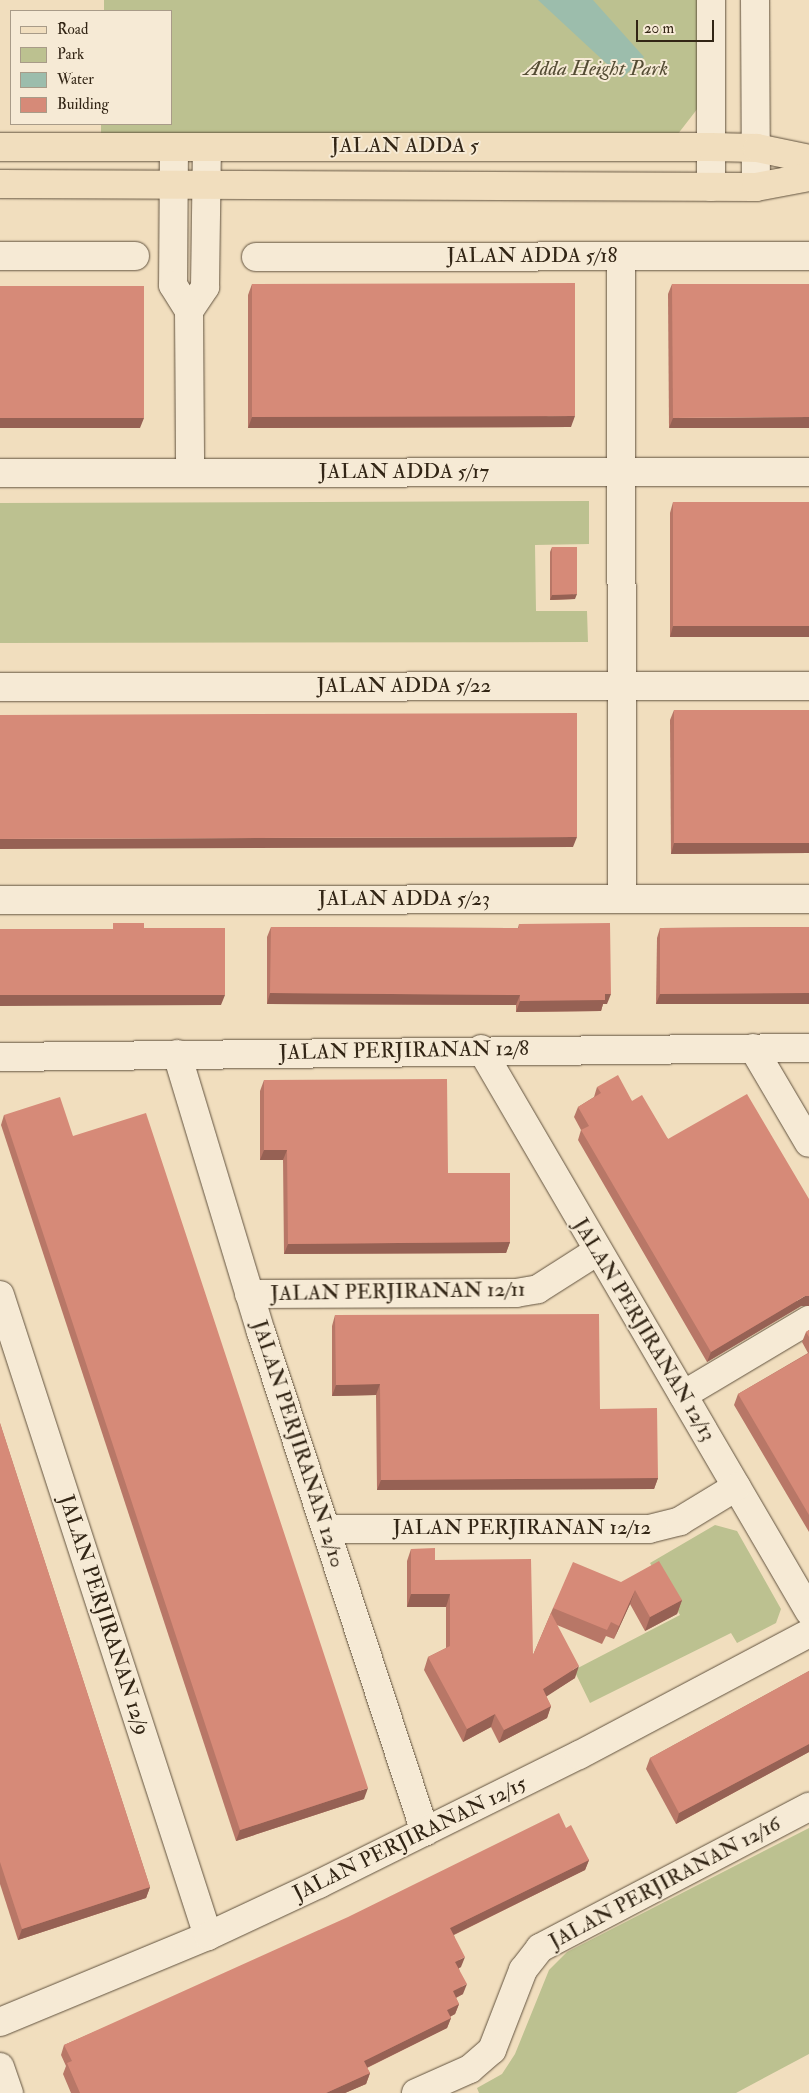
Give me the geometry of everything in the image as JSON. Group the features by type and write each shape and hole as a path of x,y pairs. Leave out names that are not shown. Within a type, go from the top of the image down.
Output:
{"main road":[{"name":"JALAN ADDA 5","path":"0,147 711,147 757,148 809,159"},
{"name":"JALAN ADDA 5","path":"0,184 172,183 756,188 809,177"}],"street":[{"path":"711,0 711,187"},
{"path":"755,0 756,188"},
{"path":"174,147 172,183 173,285 189,311 190,473"},
{"path":"189,311 204,287 208,184 207,147"},
{"path":"0,256 135,256"},
{"path":"621,256 622,899"},
{"name":"JALAN ADDA 5/18","path":"256,257 809,256"},
{"name":"JALAN ADDA 5/17","path":"0,473 809,472"},
{"name":"JALAN ADDA 5/22","path":"0,687 809,686"},
{"name":"JALAN ADDA 5/23","path":"0,900 809,899"},
{"path":"753,1048 809,1143"},
{"name":"JALAN PERJIRANAN 12/8","path":"0,1057 480,1049 809,1048"},
{"name":"JALAN PERJIRANAN 12/13","path":"480,1049 596,1252 683,1395 809,1611"},
{"name":"JALAN PERJIRANAN 12/10","path":"177,1054 250,1294 425,1832"},
{"name":"JALAN PERJIRANAN 12/11","path":"250,1294 516,1293 538,1288 596,1252"},
{"name":"JALAN PERJIRANAN 12/9","path":"0,1295 208,1936"},
{"path":"683,1395 809,1320"},
{"name":"JALAN PERJIRANAN 12/12","path":"326,1530 649,1529 680,1521 736,1487"},
{"name":"JALAN PERJIRANAN 12/15","path":"0,2022 208,1936 425,1832 809,1633"},
{"name":"JALAN PERJIRANAN 12/16","path":"416,2093 470,2069 492,2050 523,1970 540,1948 809,1807"},
{"path":"0,2067 9,2093"}],"green space":[{"name":"Adda Height Park","path":"104,0 697,0 698,108 674,139 101,134 101,125 172,125 172,10 104,10"},
{"path":"589,501 589,544 535,545 536,611 587,611 588,642 0,643 0,503"},
{"path":"715,1525 737,1531 781,1609 776,1623 737,1643 731,1633 590,1703 574,1670 680,1615 650,1563"},
{"path":"809,1828 809,2054 736,2093 479,2093 477,2088 502,2074 515,2054 549,1970 567,1952"}],"water":[{"path":"538,0 593,0 644,57 622,78"}],"building":[{"path":"575,283 575,416 252,417 252,284"},
{"path":"672,284 809,284 809,417 673,418"},
{"path":"0,286 144,286 144,418 0,418"},
{"path":"673,502 809,502 809,626 673,626"},
{"path":"552,547 577,547 577,594 552,595"},
{"path":"674,710 809,710 809,843 674,843"},
{"path":"577,713 577,837 0,839 0,715"},
{"path":"113,923 144,923 144,928 225,928 225,995 0,995 0,929 113,929"},
{"path":"610,923 611,994 605,994 605,1000 520,1001 520,995 270,993 271,927 519,928 519,924"},
{"path":"809,927 809,993 660,994 660,928"},
{"path":"618,1075 632,1101 642,1095 668,1139 747,1094 809,1199 809,1296 805,1296 711,1352 581,1130 589,1126 578,1107 601,1093 597,1087"},
{"path":"447,1079 448,1173 510,1173 510,1242 288,1244 287,1150 264,1150 264,1080"},
{"path":"60,1097 73,1136 146,1113 368,1788 240,1830 4,1115"},
{"path":"599,1314 600,1409 657,1408 658,1478 381,1480 380,1384 336,1385 335,1315"},
{"path":"809,1353 809,1515 738,1394"},
{"path":"0,1423 150,1887 22,1929 0,1862"},
{"path":"435,1548 435,1560 531,1559 533,1655 551,1613 579,1666 543,1689 551,1706 504,1730 495,1714 467,1729 428,1657 450,1646 450,1594 411,1594 411,1549"},
{"path":"659,1561 682,1600 650,1617 635,1590 619,1626 611,1622 607,1630 553,1608 573,1562 621,1582"},
{"path":"809,1671 809,1744 679,1813 650,1758"},
{"path":"559,1813 566,1828 571,1825 589,1860 450,1928 465,1957 455,1962 467,1984 453,1991 459,2004 447,2010 451,2018 364,2061 370,2073 326,2093 80,2093 67,2063 72,2061 64,2045 348,1917"}]}
